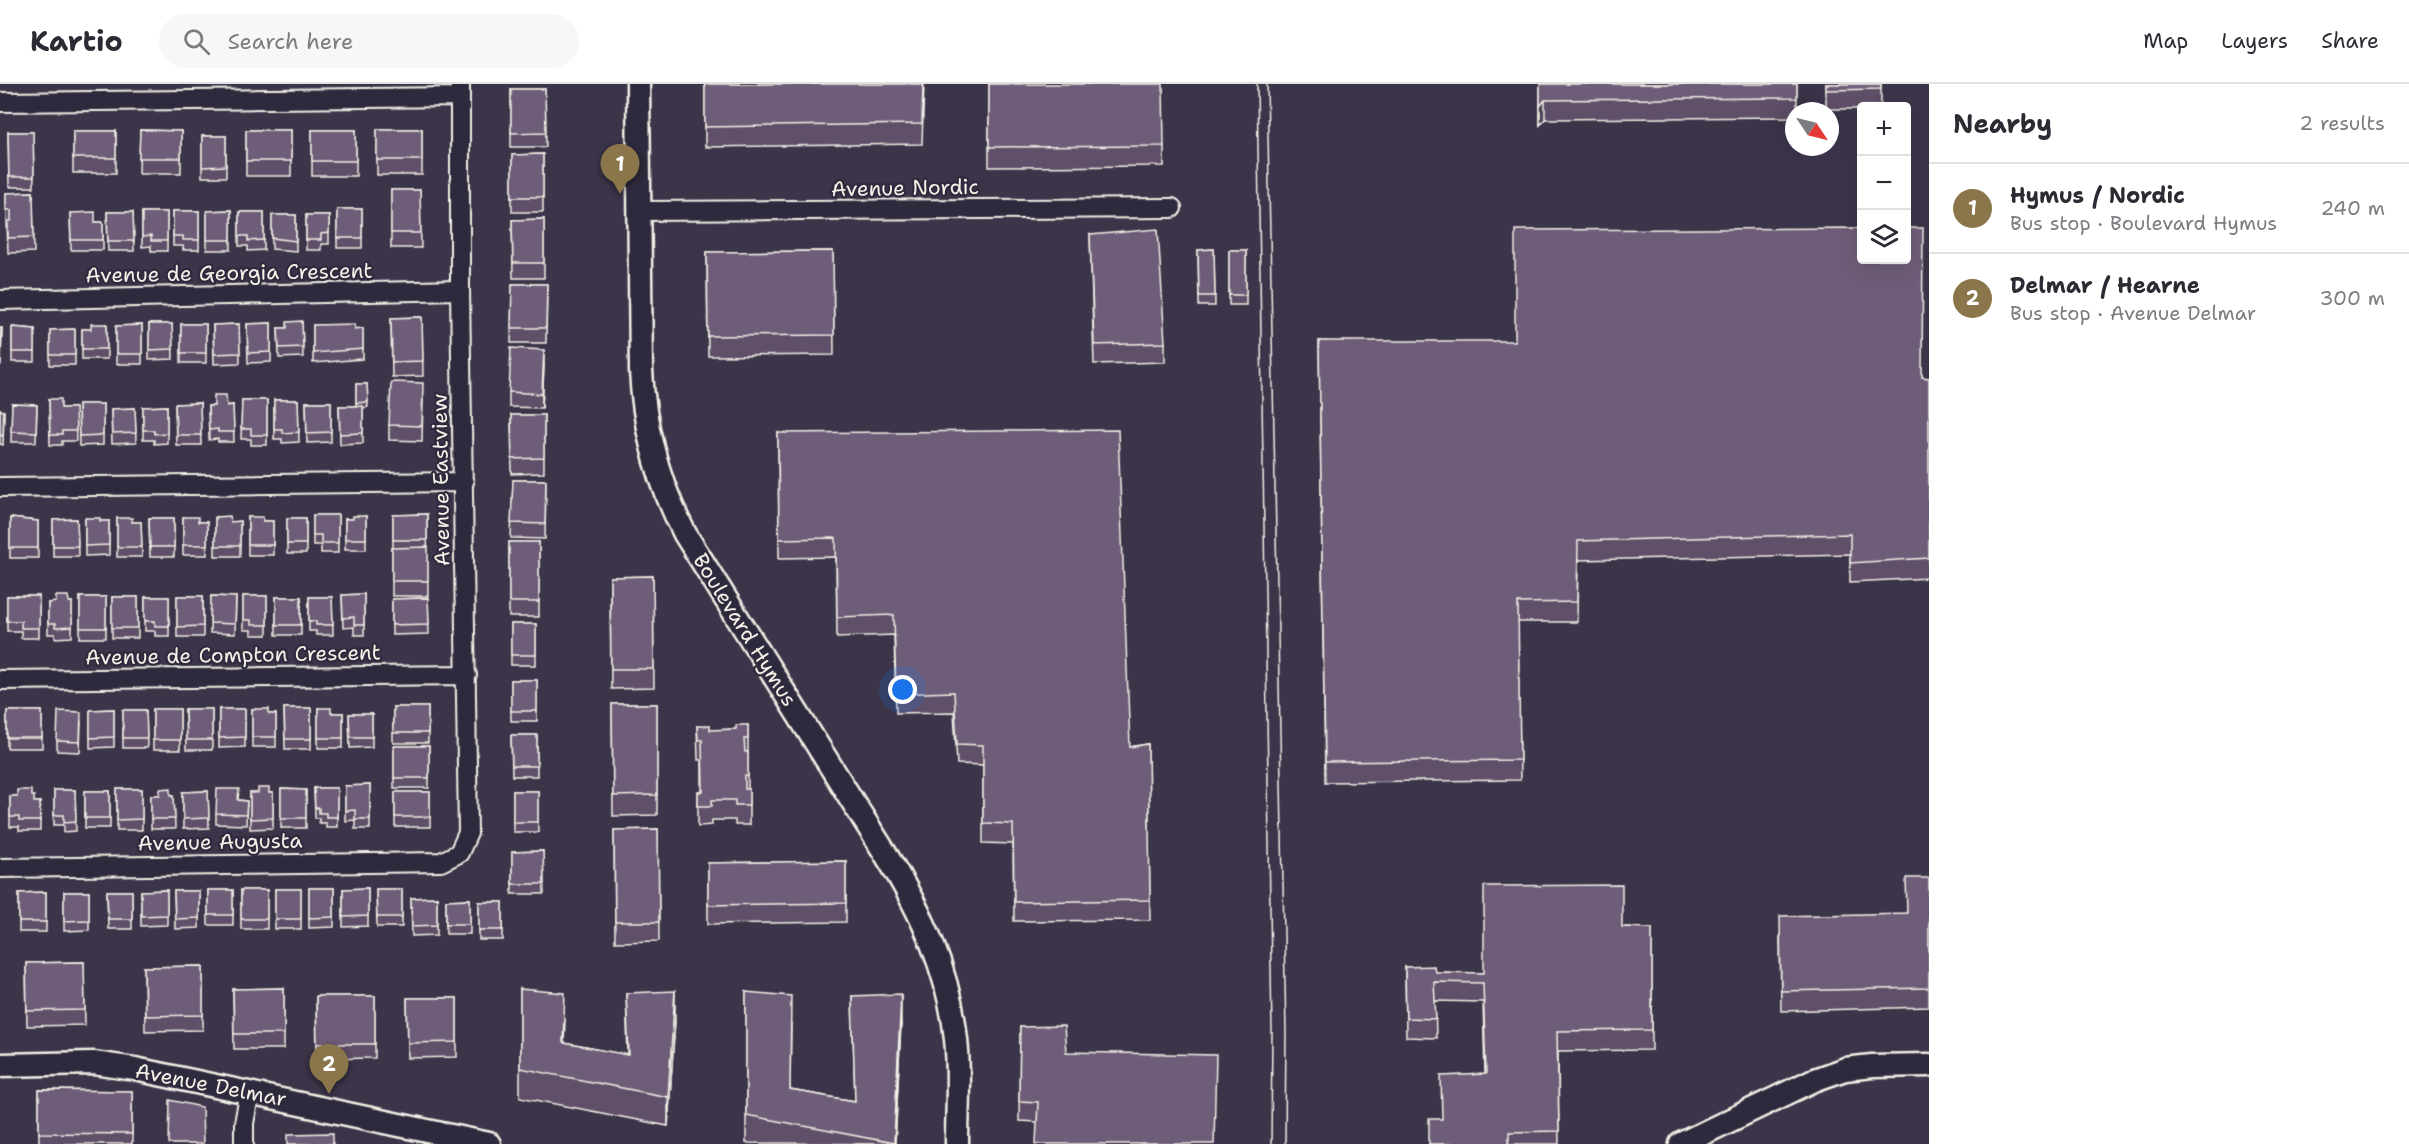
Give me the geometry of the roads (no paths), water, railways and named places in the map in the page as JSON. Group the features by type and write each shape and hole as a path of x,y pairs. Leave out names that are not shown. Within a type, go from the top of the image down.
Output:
{"street":[{"name":"Boulevard Hymus","path":"638,84 642,399 655,462 685,534 885,853 927,927 943,973 954,1021 957,1067 957,1144"},
{"path":"0,102 460,91"},
{"name":"Avenue Eastview","path":"441,862 459,853 468,833 460,290 460,91"},
{"name":"Avenue Nordic","path":"638,211 1172,208"},
{"name":"Avenue de Georgia Crescent","path":"0,300 460,290"},
{"path":"0,486 464,482"},
{"name":"Avenue de Compton Crescent","path":"0,680 467,675"},
{"name":"Avenue Augusta","path":"0,867 441,862"},
{"name":"Avenue Delmar","path":"0,1065 94,1063 135,1069 489,1144"},
{"path":"1681,1144 1814,1080 1845,1069 1929,1065"},
{"path":"244,1144 244,1123 250,1092"}],"tram line":[{"path":"1257,84 1272,1032 1271,1144"},
{"path":"1267,84 1286,1032 1285,1144"}],"place":[{"name":"Hymus / Nordic","path":"620,194"},
{"name":"Delmar / Hearne","path":"329,1094"}]}
